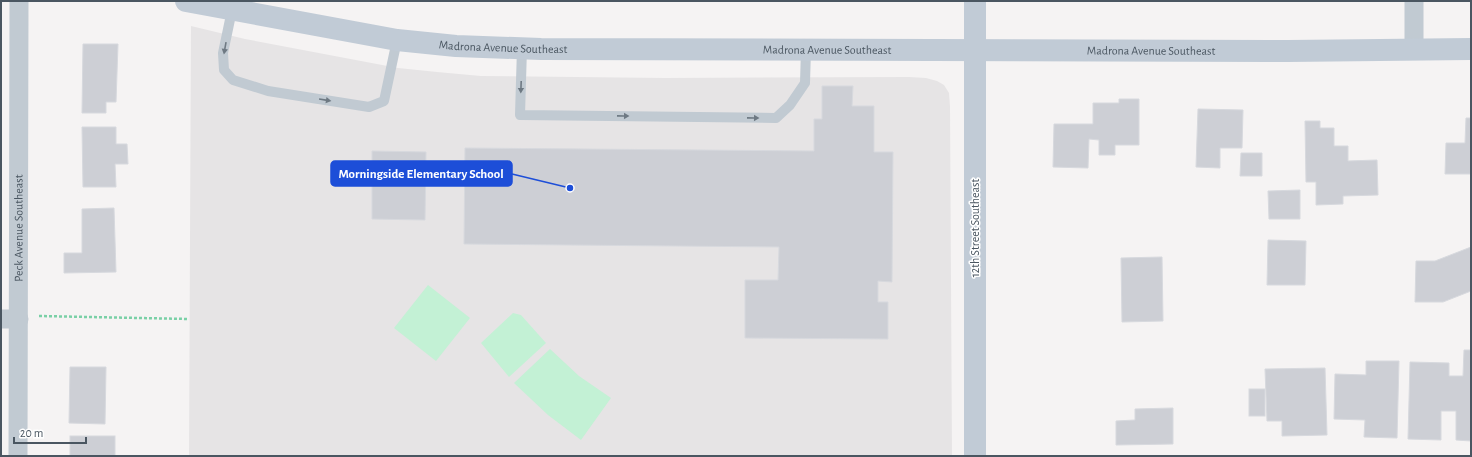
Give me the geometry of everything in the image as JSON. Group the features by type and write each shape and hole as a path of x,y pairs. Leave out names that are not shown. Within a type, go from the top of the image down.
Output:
{"main road":[{"name":"Madrona Avenue Southeast","path":"186,1 397,40 456,46 522,48 1288,51 1414,48 1471,49"},
{"name":"12th Street Southeast","path":"975,1 975,456"}],"street":[{"name":"Peck Avenue Southeast","path":"18,456 10,319 19,1"},
{"path":"1414,1 1414,48"}],"lane":[{"path":"232,10 223,53 224,70 233,80 268,91 369,107 384,101 397,40"},
{"path":"522,48 520,115 776,118 790,105 805,82 806,49"}],"path":[{"path":"10,319 38,316 189,319"}],"shaded area":[{"path":"191,26 245,39 398,68 481,76 665,78 909,77 926,78 937,81 944,85 949,93 950,107 952,456 189,456"}],"green space":[{"path":"428,285 470,318 436,361 394,328"},
{"path":"513,313 521,315 546,343 509,377 481,343"},
{"path":"550,349 579,376 611,398 581,440 548,415 514,383"}],"building":[{"path":"83,44 118,44 116,102 106,102 106,113 82,113"},
{"path":"822,86 853,86 852,106 874,106 874,152 893,152 892,282 878,281 878,302 888,302 888,339 745,338 745,280 778,280 779,247 464,244 465,148 814,151 814,119 822,119"},
{"path":"1119,99 1139,99 1139,145 1115,145 1115,155 1099,155 1099,140 1089,139 1088,168 1053,167 1054,124 1093,124 1093,103 1119,103"},
{"path":"1198,109 1243,110 1242,148 1220,148 1220,168 1196,167"},
{"path":"1466,118 1471,118 1471,174 1445,174 1446,143 1465,143"},
{"path":"1305,121 1320,121 1320,128 1334,128 1334,146 1348,146 1348,161 1377,160 1378,195 1343,196 1343,204 1316,205 1316,182 1306,182"},
{"path":"82,127 116,127 116,144 127,144 128,164 115,164 116,187 83,187"},
{"path":"372,151 426,152 425,220 372,219"},
{"path":"1241,153 1262,153 1262,176 1240,176"},
{"path":"1300,190 1300,219 1269,219 1268,191"},
{"path":"114,208 116,272 64,273 64,253 82,253 82,209"},
{"path":"1268,240 1306,241 1305,285 1267,285"},
{"path":"1471,247 1471,291 1443,302 1415,302 1416,261 1435,261"},
{"path":"1162,257 1163,321 1122,322 1121,258"},
{"path":"1464,350 1471,350 1471,441 1456,440 1456,411 1441,411 1441,440 1408,439 1410,362 1449,363 1449,376 1463,376"},
{"path":"1366,361 1399,361 1397,438 1364,437 1365,420 1334,419 1335,374 1366,375"},
{"path":"70,367 106,367 105,424 69,423"},
{"path":"1325,368 1327,435 1282,436 1282,421 1267,421 1265,369"},
{"path":"1249,389 1265,389 1265,416 1249,416"},
{"path":"1173,408 1173,444 1116,445 1116,421 1135,420 1135,409"},
{"path":"70,436 115,436 115,456 70,456"}],"place":[{"name":"Morningside Elementary School","path":"570,188"}]}
